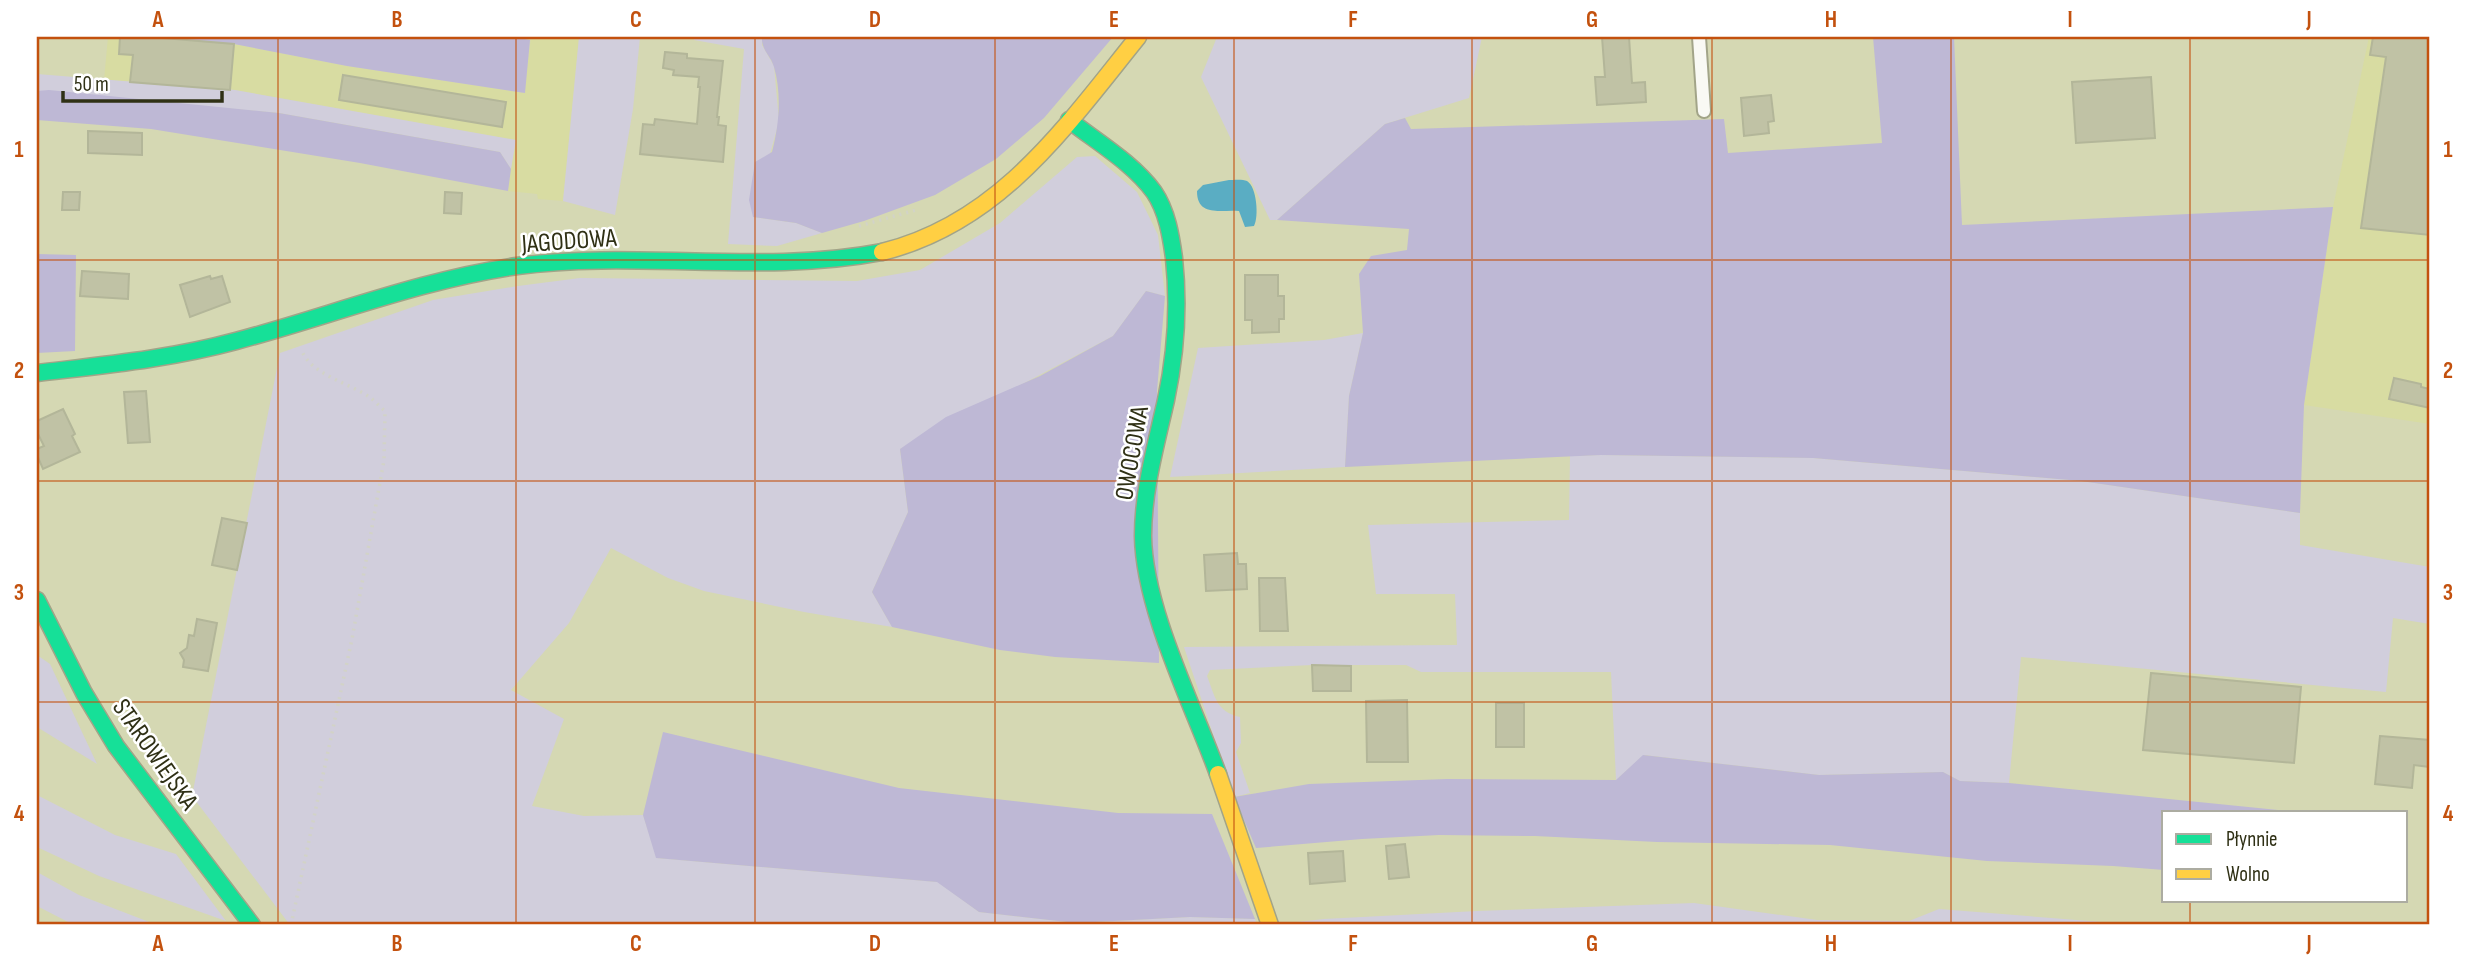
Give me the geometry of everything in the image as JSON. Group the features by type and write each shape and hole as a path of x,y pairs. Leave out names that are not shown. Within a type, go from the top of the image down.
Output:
{"street":[{"path":"1069,120 1138,37"},
{"name":"JAGODOWA","path":"37,373 206,349 446,279 507,268 584,260 834,261 878,254 942,232 974,213 1016,180 1069,120"},
{"name":"OWOCOWA","path":"1069,120 1153,192 1168,222 1176,275 1175,319 1170,376 1148,484 1144,528 1145,560 1168,640 1216,766 1270,925"},
{"name":"STAROWIEJSKA","path":"37,600 84,693 116,746 252,925"}],"lane":[{"path":"1699,37 1704,111"}],"path":[{"path":"290,325 304,358 330,377 369,396 385,411 384,460 352,639 291,925"}],"shaded area":[{"path":"108,37 151,37 234,44 347,66 524,93 531,37 579,37 563,201 538,199 537,194 508,191 515,140 235,90 104,80"},
{"path":"151,37 514,37 530,40 525,93 347,66 234,44"},
{"path":"579,37 640,37 633,109 615,215 563,201"},
{"path":"694,37 762,37 762,45 774,66 779,121 753,217 796,223 822,233 777,246 728,244 744,49 694,40"},
{"path":"762,37 1113,37 1044,118 996,159 935,195 822,233 796,223 753,217 749,200 755,162 772,152 779,110 773,63 763,46"},
{"path":"1217,37 1482,37 1469,98 1385,124 1277,220 1270,220 1201,77"},
{"path":"1873,37 1954,37 1962,225 2333,207 2304,405 2300,513 2081,481 1813,458 1601,455 1345,467 1349,396 1363,333 1359,274 1371,256 1407,250 1409,229 1277,220 1385,124 1405,118 1411,129 1724,119 1728,153 1882,143"},
{"path":"2369,37 2430,37 2430,424 2304,405 2333,207"},
{"path":"37,74 235,90 516,140 511,169 500,152 279,113 37,91"},
{"path":"37,91 279,113 500,152 511,169 508,191 360,163 151,129 37,120"},
{"path":"1095,156 1137,192 1158,235 1165,296 1146,291 1113,336 900,449 908,512 872,592 892,627 704,591 668,578 611,548 569,623 511,690 564,719 532,806 584,816 643,815 657,858 938,882 979,912 1076,923 1190,917 1255,919 1257,925 290,925 192,796 280,353 433,300 518,286 580,278 857,281 920,270 1000,223 1077,157"},
{"path":"37,254 76,255 75,351 37,353"},
{"path":"1146,291 1165,296 1157,391 1159,663 1055,657 1000,650 892,627 872,592 908,512 900,449 946,417 1040,376 1113,336"},
{"path":"1363,333 1349,396 1345,467 1170,477 1198,348 1324,340"},
{"path":"1570,456 1813,458 2081,481 2300,513 2300,545 2430,567 2430,624 2393,618 2386,692 2021,657 2009,783 1960,781 1943,772 1819,775 1644,755 1616,780 1611,672 1421,672 1406,665 1312,665 1210,670 1207,676 1221,707 1240,717 1241,743 1236,752 1250,793 1234,797 1184,647 1457,645 1455,594 1376,594 1368,525 1569,520"},
{"path":"37,655 50,664 97,764 37,727"},
{"path":"663,732 899,788 1118,813 1212,814 1255,919 1190,917 1076,923 979,912 937,882 656,858 643,815"},
{"path":"1643,755 1819,775 1943,772 1960,781 2009,783 2289,811 2162,811 2162,870 1987,861 1830,845 1657,842 1535,836 1439,835 1256,848 1234,797 1309,784 1447,779 1616,780"},
{"path":"37,795 115,835 176,854 226,921 99,876 37,847"},
{"path":"37,872 79,895 157,925 74,925 37,906"},
{"path":"1694,903 1817,920 1909,921 1939,909 2140,925 1288,923 1477,911"}],"water":[{"path":"1245,180 1253,189 1256,202 1254,226 1245,227 1239,211 1206,209 1198,200 1197,191 1203,185"}],"building":[{"path":"120,37 234,44 230,90 130,82 133,55 119,54"},
{"path":"1602,37 1629,37 1632,83 1645,82 1646,102 1597,105 1595,77 1605,77"},
{"path":"2373,37 2430,37 2430,235 2361,228 2386,57 2370,55"},
{"path":"665,52 687,54 687,58 723,61 717,117 718,125 726,126 723,162 640,154 643,124 654,125 655,119 697,124 699,77 673,75 674,70 663,68"},
{"path":"343,75 506,102 502,127 339,100"},
{"path":"2151,77 2155,138 2076,143 2072,82"},
{"path":"1771,95 1774,121 1768,122 1769,133 1744,136 1741,98"},
{"path":"88,131 142,133 142,155 88,153"},
{"path":"63,192 80,192 79,210 62,210"},
{"path":"445,192 462,193 461,214 444,213"},
{"path":"82,271 129,274 128,299 80,296"},
{"path":"1245,275 1278,275 1278,296 1284,296 1284,319 1279,319 1279,332 1252,333 1252,320 1245,320"},
{"path":"210,276 211,279 222,276 230,302 190,317 180,285"},
{"path":"2394,378 2421,384 2421,387 2430,389 2430,408 2389,399"},
{"path":"146,391 150,442 128,443 124,392"},
{"path":"63,409 80,452 43,469 37,455 37,449 44,446 37,432 37,421"},
{"path":"222,518 247,523 237,570 212,565"},
{"path":"1237,553 1238,564 1246,564 1247,589 1206,591 1204,555"},
{"path":"1259,578 1285,578 1288,631 1260,631"},
{"path":"197,619 217,623 208,671 183,667 184,660 180,653 187,648 189,635 194,636"},
{"path":"1312,665 1351,666 1351,691 1313,691"},
{"path":"2151,673 2301,687 2294,763 2143,750"},
{"path":"1407,700 1408,762 1367,762 1366,701"},
{"path":"1496,703 1524,703 1524,747 1496,747"},
{"path":"2380,736 2430,740 2430,767 2414,765 2412,788 2375,784"},
{"path":"1405,844 1409,877 1389,879 1386,846"},
{"path":"1343,851 1345,881 1310,884 1308,853"}],"traffic: fast":[{"path":"1069,120 1125,162 1145,181 1158,199 1170,232 1176,276 1176,329 1169,382 1145,502 1145,564 1171,656 1218,774"},
{"path":"37,373 137,361 211,347 410,289 517,266 608,260 791,262 882,252"},
{"path":"37,600 84,693 116,746 252,925"}],"traffic: slow":[{"path":"882,252 924,238 962,219 996,195 1056,136 1138,37"},
{"path":"1218,774 1270,925"}]}
